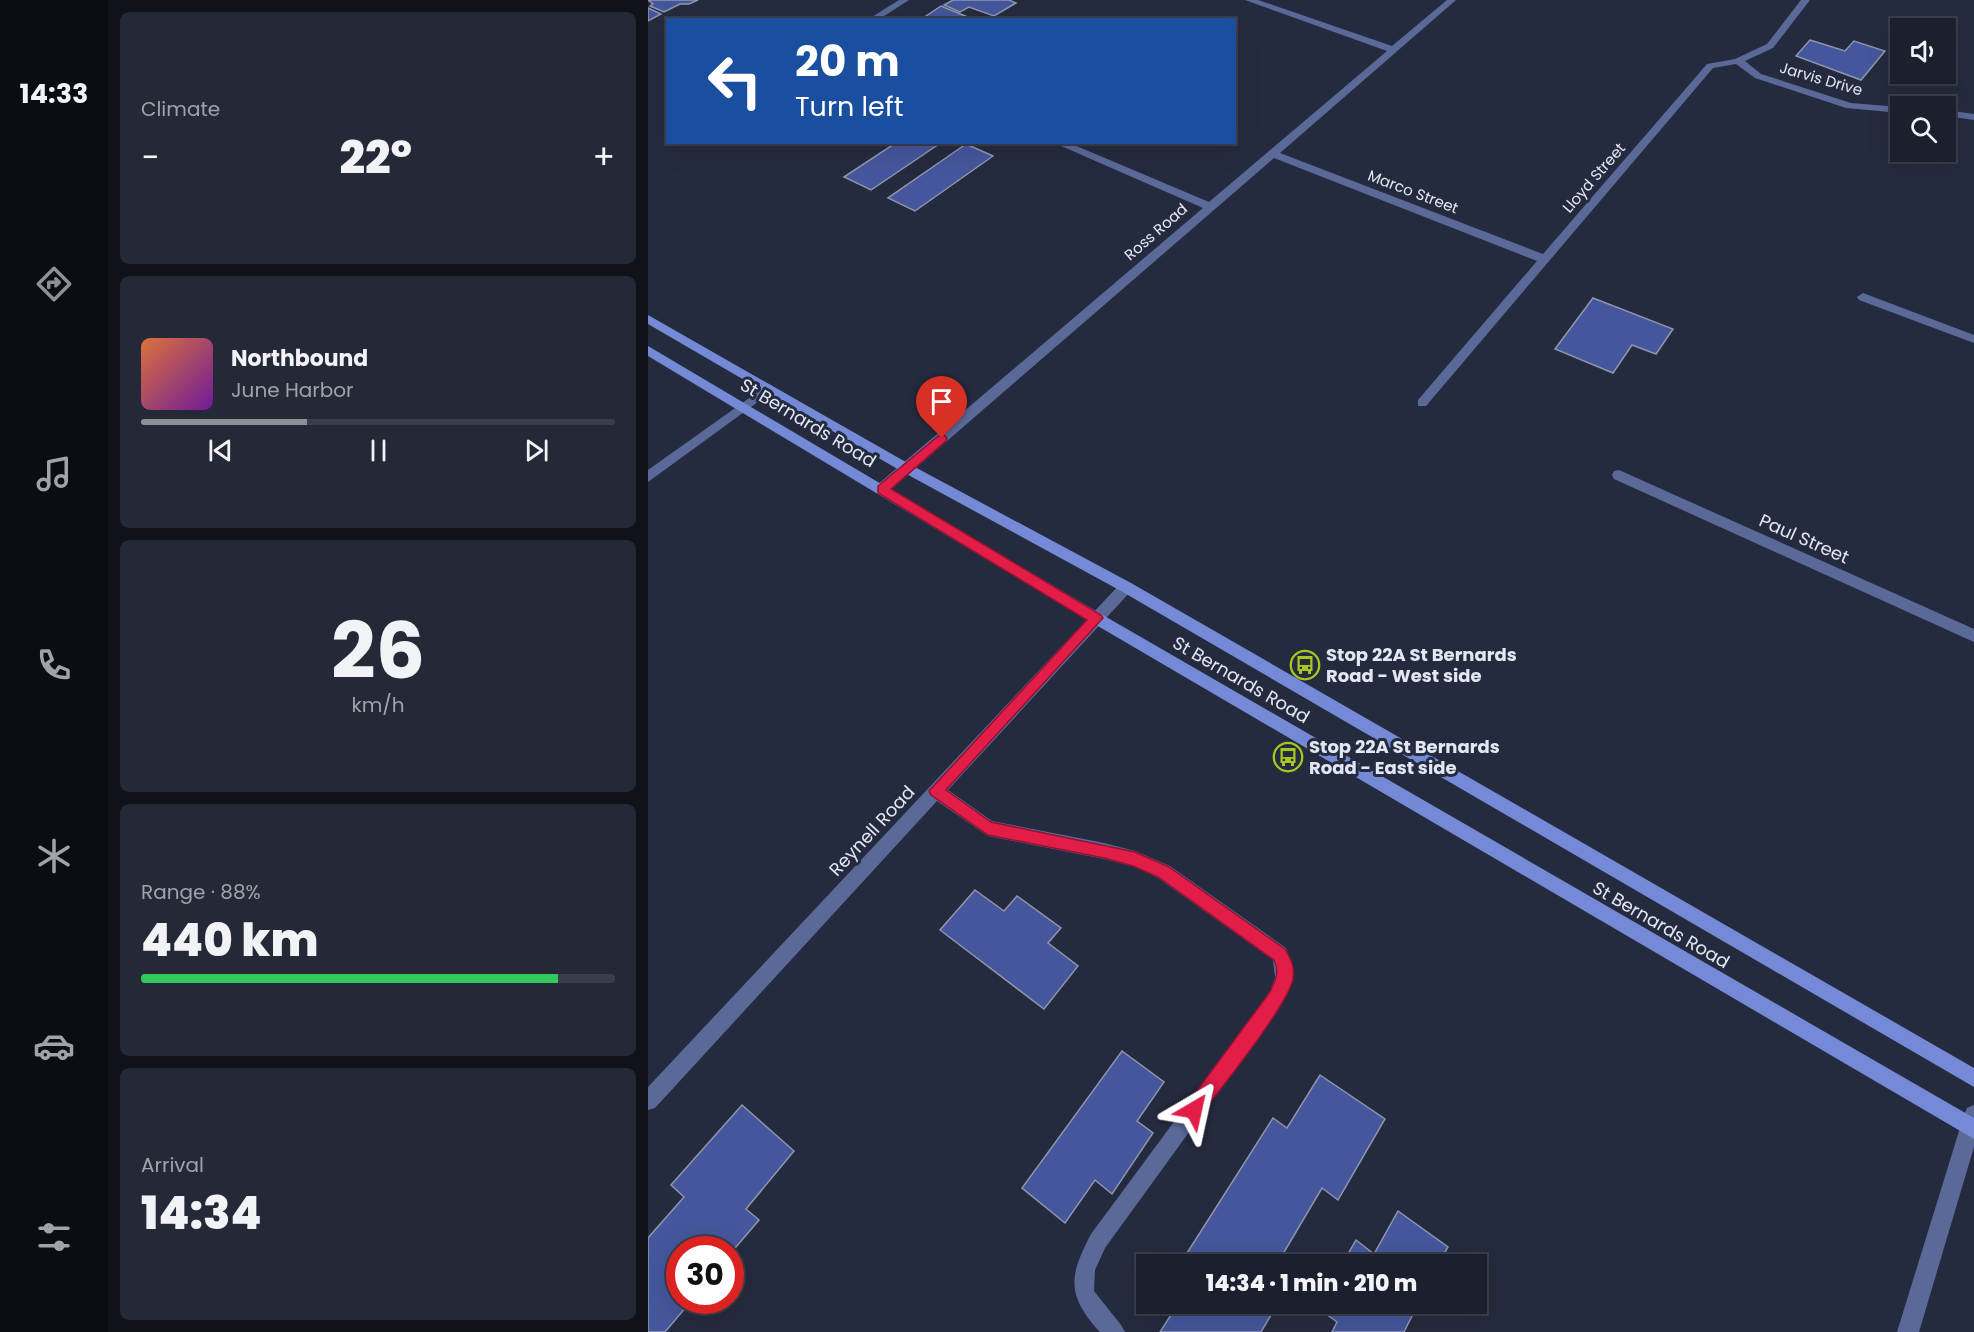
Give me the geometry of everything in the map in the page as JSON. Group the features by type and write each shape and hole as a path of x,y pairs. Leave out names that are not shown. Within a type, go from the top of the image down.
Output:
{"main road":[{"name":"St Bernards Road","path":"648,319 906,468 1126,587 1974,1078"},
{"name":"St Bernards Road","path":"648,350 1096,618 1972,1123"}],"street":[{"path":"874,18 905,0"},
{"path":"1249,0 1392,49"},
{"name":"Ross Road","path":"882,489 1392,49 1452,0"},
{"name":"Lloyd Street","path":"1422,402 1710,66 1738,61 1770,46 1806,0"},
{"name":"Jarvis Drive","path":"1738,61 1758,76 1850,106 1890,109"},
{"path":"1956,114 1974,117"},
{"path":"1062,144 1209,206"},
{"name":"Marco Street","path":"1271,153 1544,259"},
{"path":"1863,297 1974,339"},
{"path":"648,477 769,388"},
{"name":"Paul Street","path":"1619,475 1974,636"},
{"name":"Reynell Road","path":"648,1101 1126,587"},
{"path":"936,791 988,828 1104,851 1135,859 1164,872 1280,954 1285,966 1284,981 1276,998 1098,1241 1086,1263 1083,1287 1087,1304 1114,1332"},
{"path":"1908,1332 1972,1123"}],"building":[{"path":"648,0 698,0 689,4 680,4 664,12 650,6 653,4"},
{"path":"953,0 1009,0 1016,3 994,16 969,7 960,12 944,5"},
{"path":"941,6 970,18 923,18"},
{"path":"648,8 661,14 648,21"},
{"path":"1810,40 1845,51 1854,41 1885,51 1861,80 1796,56"},
{"path":"894,144 939,144 871,190 844,177"},
{"path":"966,144 993,156 915,211 888,198"},
{"path":"1593,298 1673,329 1656,354 1632,345 1613,373 1555,349"},
{"path":"975,890 1004,911 1017,896 1061,928 1048,943 1078,966 1044,1009 940,930"},
{"path":"1122,1051 1164,1082 1137,1121 1153,1133 1112,1194 1095,1180 1065,1223 1022,1188"},
{"path":"1320,1075 1385,1119 1338,1200 1322,1188 1283,1254 1186,1254 1273,1118 1287,1128"},
{"path":"742,1105 794,1151 746,1209 759,1220 744,1238 666,1236 666,1314 680,1314 665,1332 648,1332 648,1238 684,1197 671,1185"},
{"path":"1398,1211 1448,1247 1444,1254 1374,1254"},
{"path":"1356,1240 1374,1254 1348,1254"},
{"path":"1172,1314 1272,1314 1261,1332 1160,1332"},
{"path":"1326,1314 1413,1314 1404,1332 1332,1332 1337,1322"}],"place":[{"name":"Stop 22A St Bernards Road - West side","path":"1305,665"},
{"name":"Stop 22A St Bernards Road - East side","path":"1288,757"}],"route":[{"path":"942,438 882,489 1096,618 936,791 988,828 1007,834 1104,851 1135,859 1164,872 1280,954 1285,966 1284,981 1276,998 1194,1110"}]}
